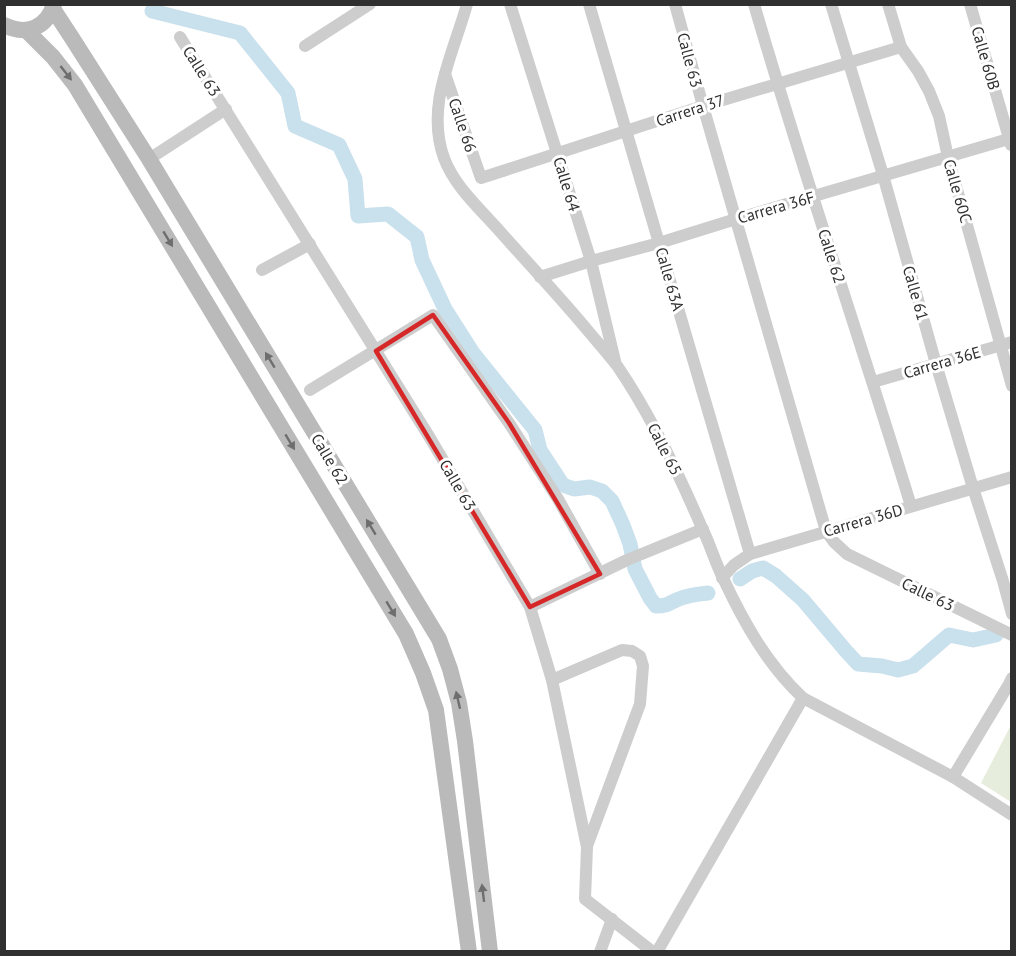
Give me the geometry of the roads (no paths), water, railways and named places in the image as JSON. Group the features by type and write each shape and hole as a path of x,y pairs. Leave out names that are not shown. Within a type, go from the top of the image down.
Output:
{"main road":[{"path":"4,25 26,30 35,28 49,17 53,7"},
{"name":"Calle 62","path":"53,7 149,159 439,639 459,703 490,951"},
{"name":"Calle 62","path":"26,30 53,57 75,85 406,634 436,710 469,951"}],"street":[{"path":"306,46 370,4"},
{"name":"Calle 65","path":"467,4 460,31 444,72 438,101 437,132 444,160 460,187 575,315 616,365 648,416 669,457 703,529 722,578 757,643 787,682 804,698 953,777 1011,815"},
{"name":"Calle 64","path":"510,4 591,261 616,365"},
{"name":"Calle 63A","path":"589,4 750,554"},
{"name":"Calle 63","path":"675,4 826,531 847,554 1011,635"},
{"name":"Calle 62","path":"754,4 911,506"},
{"name":"Calle 61","path":"831,4 973,488 1007,583"},
{"name":"Calle 60C","path":"888,4 901,47 918,71 939,116 948,157 1006,344 1011,386"},
{"name":"Calle 60B","path":"970,4 1011,141"},
{"name":"Calle 63","path":"180,37 436,447 530,607 552,680 587,847 585,898 655,951 804,698"},
{"name":"Carrera 37","path":"481,178 703,106 901,47"},
{"name":"Calle 66","path":"444,72 481,178"},
{"path":"149,159 226,109"},
{"name":"Carrera 36F","path":"540,277 948,157 1011,141"},
{"path":"262,270 310,244"},
{"path":"310,390 433,315 509,423 558,499 600,574"},
{"name":"Carrera 36E","path":"873,382 1006,344"},
{"name":"Carrera 36D","path":"722,578 734,565 750,554 1011,477"},
{"path":"530,607 633,558 703,529"},
{"path":"1007,583 1011,615"},
{"path":"552,680 622,650 632,651 640,656 643,666 640,704 587,847"},
{"path":"953,777 1011,678"},
{"path":"600,951 612,919"}],"waterway":[{"path":"152,11 240,33 288,93 295,126 339,145 355,179 358,216 388,214 417,237 422,260 445,309 473,353 535,430 540,450 563,485 574,489 590,487 602,491 612,501 630,544 635,569 656,606 708,593"},
{"path":"740,579 752,571 763,568 776,576 803,600 858,664 898,670 913,666 949,635 973,640 996,635"}]}
